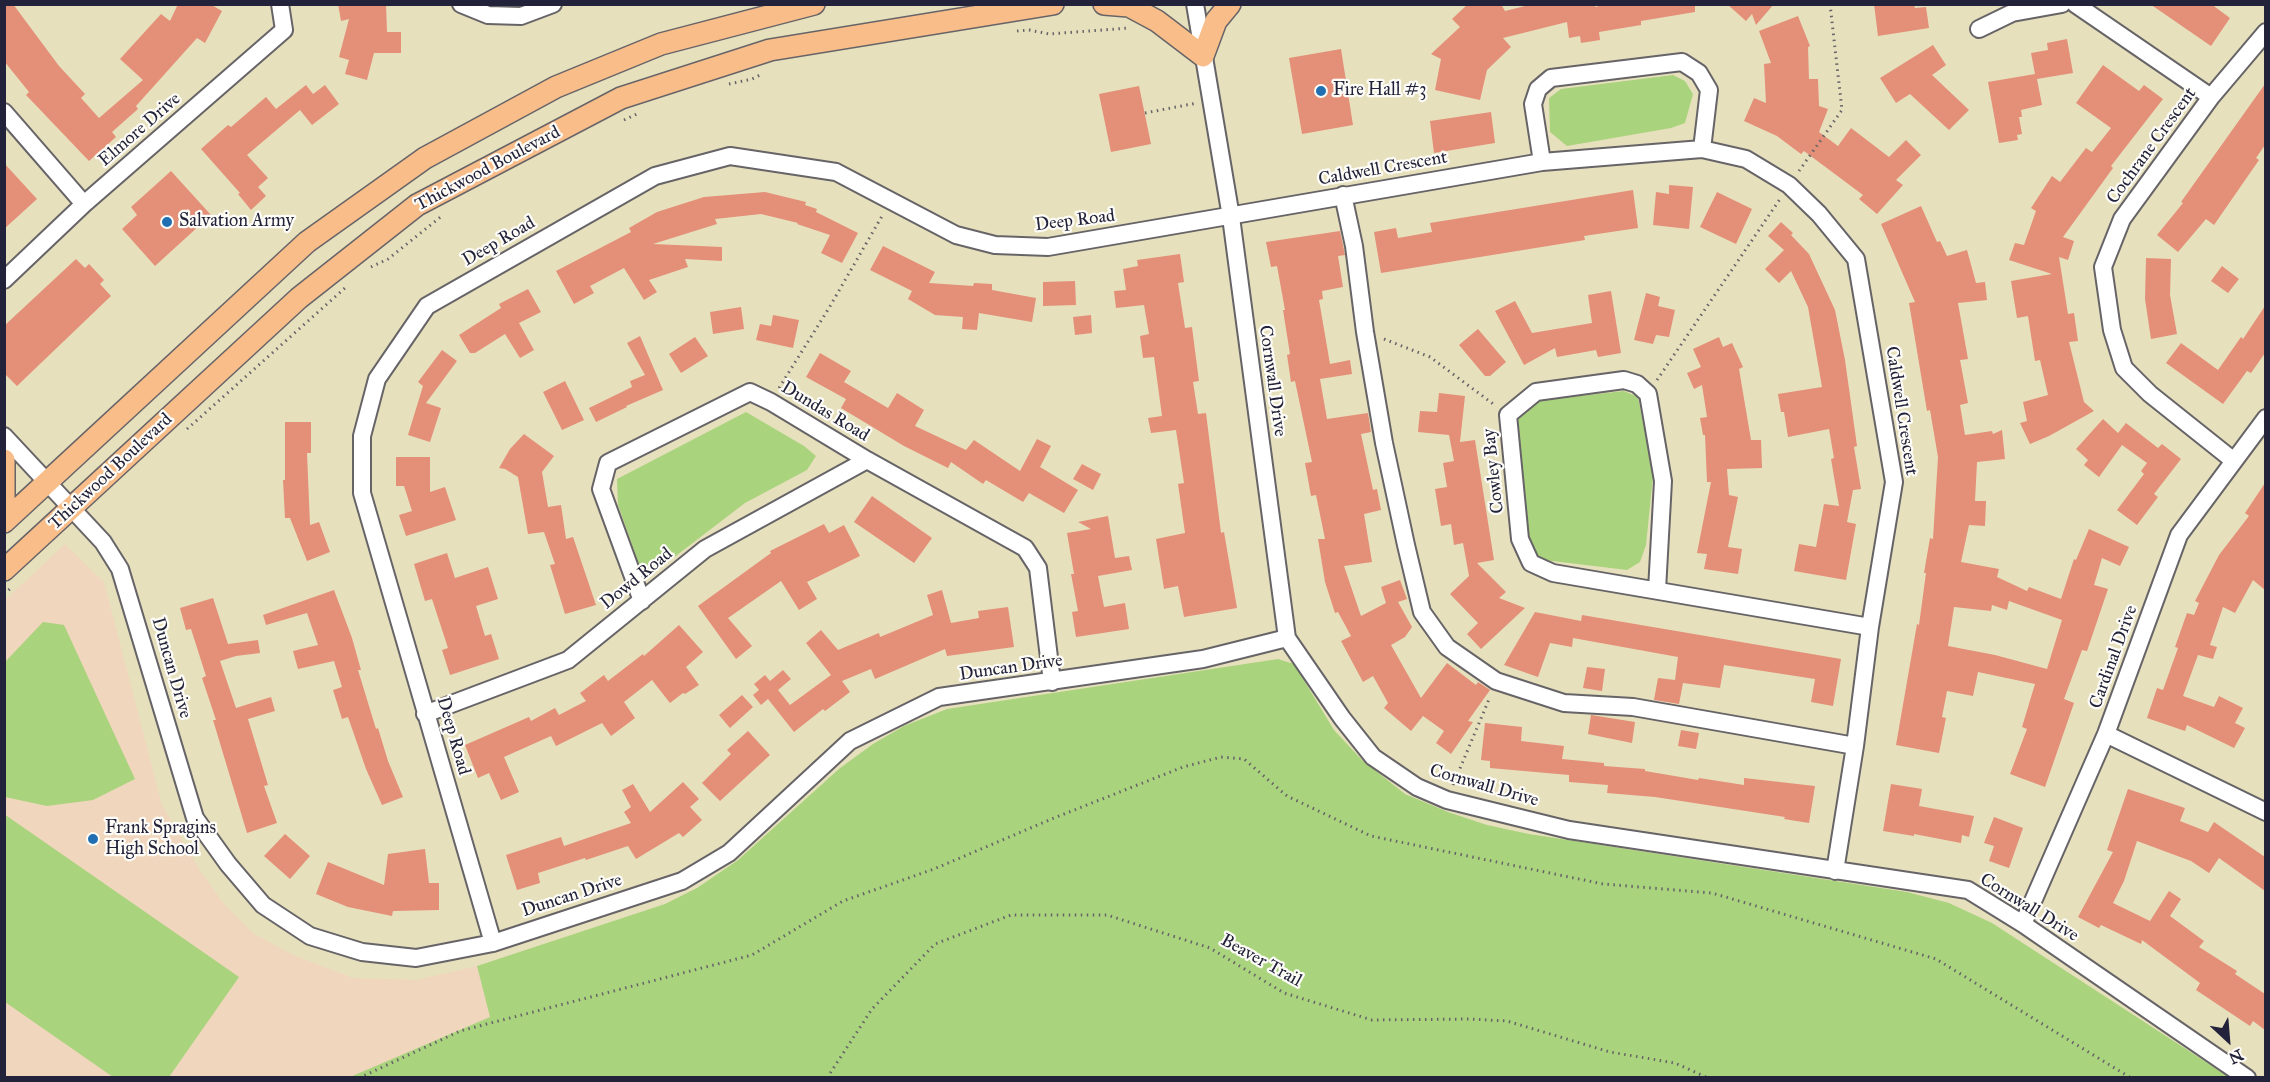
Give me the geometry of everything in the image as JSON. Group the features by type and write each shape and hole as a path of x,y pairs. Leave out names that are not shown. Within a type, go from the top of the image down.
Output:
{"main road":[{"name":"Thickwood Boulevard","path":"4,522 49,483 306,242 425,158 556,87 661,44 814,4"},
{"name":"Thickwood Boulevard","path":"4,570 299,298 417,205 621,98 770,50 1053,4"},
{"path":"1104,4 1129,6 1157,21 1203,56 1216,21 1230,4"},
{"path":"4,459 4,502"}],"street":[{"name":"Elmore Drive","path":"4,280 84,204 284,30 280,4"},
{"path":"461,4 488,15 521,16 535,8 553,4"},
{"name":"Cornwall Drive","path":"1194,4 1231,217 1287,639 1342,718 1373,757 1417,788 1447,800 1569,830 1968,890 2023,924 2247,1077"},
{"path":"1979,30 2012,13 2062,4"},
{"path":"2075,4 2211,97"},
{"name":"Cochrane Crescent","path":"2234,461 2150,394 2124,368 2112,330 2103,267 2122,219 2211,97 2265,32"},
{"path":"1542,162 1533,104 1538,89 1551,78 1682,62 1699,73 1709,90 1702,150"},
{"path":"4,112 84,204"},
{"name":"Caldwell Crescent","path":"1231,217 1343,195 1542,162 1702,150 1746,159 1789,185 1820,214 1856,259 1894,482 1870,627 1855,746 1835,871"},
{"name":"Deep Road","path":"493,942 362,493 362,436 377,379 427,306 655,176 730,156 836,172 956,236 995,245 1048,247 1231,217"},
{"path":"1343,195 1354,246 1365,332 1384,443 1422,612 1447,646 1496,681 1564,704 1633,707 1855,746"},
{"name":"Cowley Bay","path":"1648,394 1637,384 1624,380 1536,392 1508,415 1520,539 1531,562 1553,573 1870,627"},
{"name":"Dundas Road","path":"642,601 601,489 608,463 750,392 1025,548 1038,568 1052,682"},
{"path":"1648,394 1663,481 1657,590"},
{"name":"Cardinal Drive","path":"2023,924 2106,734 2179,535 2265,418"},
{"name":"Duncan Drive","path":"4,436 103,542 120,570 195,818 228,864 263,905 310,936 362,952 416,957 493,942 682,881 729,853 850,741 939,697 1203,659 1287,639"},
{"name":"Dowd Road","path":"425,714 568,660 705,549 867,460"},
{"path":"2106,734 2265,812"}],"path":[{"path":"1648,394 1842,110 1830,4"},
{"path":"1011,32 1029,30 1049,34 1129,28"},
{"path":"723,84 736,84 768,71"},
{"path":"1145,113 1210,101"},
{"path":"614,124 644,112"},
{"path":"771,402 829,308 891,200"},
{"path":"368,268 388,259 411,242 418,233 449,211"},
{"path":"179,435 198,421 346,287"},
{"path":"1365,332 1430,357 1508,415"},
{"path":"1447,800 1496,681"},
{"path":"359,1077 460,1030 752,955 843,901 934,869 1183,767 1221,757 1244,759 1287,796 1371,836 1603,884 1712,893 1936,959 2131,1077"},
{"name":"Beaver Trail","path":"827,1077 872,1009 935,944 1011,915 1107,915 1210,948 1284,993 1372,1020 1507,1021 1610,1052 1675,1063 1708,1077"}],"shaded area":[{"name":"Frank Spragins High School","path":"65,544 104,582 162,805 201,872 224,904 253,933 291,954 353,978 416,980 477,966 490,1017 350,1077 5,1078 5,600"}],"green space":[{"path":"1673,75 1685,81 1693,94 1685,123 1671,128 1567,146 1550,132 1549,98 1561,89"},
{"path":"1624,391 1638,397 1653,476 1646,545 1640,562 1627,570 1544,560 1530,550 1517,418 1535,401"},
{"path":"746,412 804,446 816,456 807,470 745,503 664,565 643,576 618,505 617,479"},
{"path":"43,622 64,625 135,779 93,800 47,806 5,797 5,662"},
{"path":"1278,659 1294,664 1334,730 1362,760 1405,794 1487,825 1529,834 1907,892 1949,903 1992,923 2229,1077 350,1077 490,1017 477,966 665,904 697,888 738,860 840,768 873,744 904,726 947,709"},
{"path":"4,814 239,977 169,1077 113,1077 5,1002"}],"building":[{"path":"4,4 13,4 59,66 85,94 81,98 99,118 143,80 120,59 161,14 170,21 178,4 210,4 222,11 205,43 197,38 136,106 138,109 112,132 116,137 89,161 26,95 29,92 4,61"},
{"path":"338,4 386,4 387,32 401,32 401,53 374,53 367,80 345,74 349,60 339,57 349,19 341,21"},
{"path":"1468,4 1501,4 1505,11 1533,4 1595,4 1595,7 1608,4 1695,4 1695,12 1641,21 1641,25 1599,32 1600,40 1581,43 1580,36 1569,38 1567,22 1503,38 1511,47 1487,70 1480,100 1435,90 1441,59 1431,54 1460,27 1452,19"},
{"path":"1727,4 1774,4 1756,25 1752,14 1746,21"},
{"path":"1874,4 1914,4 1915,8 1926,7 1929,28 1878,36"},
{"path":"2150,4 2211,4 2230,18 2211,46"},
{"path":"1798,16 1810,46 1808,47 1809,79 1818,79 1819,106 1828,109 1819,132 1838,146 1851,128 1889,157 1906,140 1921,155 1896,180 1903,185 1877,214 1859,199 1863,195 1804,151 1801,154 1777,136 1744,121 1754,98 1766,103 1764,64 1771,63 1759,31"},
{"path":"2067,39 2073,73 2037,79 2042,105 2021,110 2022,117 2019,117 2022,134 2017,135 2018,140 1999,143 1988,82 2035,74 2031,53 2048,50 2047,43"},
{"path":"1933,45 1946,65 1932,75 1969,110 1949,130 1910,94 1896,103 1880,78"},
{"name":"Fire Hall #3","path":"1341,49 1353,125 1302,134 1289,58"},
{"path":"2103,65 2139,91 2144,85 2163,99 2111,166 2113,168 2063,237 2074,241 2068,260 2059,257 2068,314 2074,313 2078,341 2069,342 2084,402 2094,411 2030,444 2020,423 2027,421 2023,402 2048,395 2040,360 2035,361 2028,316 2017,318 2011,281 2052,274 2009,260 2015,243 2024,245 2036,211 2031,208 2052,176 2060,182 2086,148 2092,152 2111,128 2076,103"},
{"path":"2265,84 2265,145 2256,158 2259,160 2214,225 2206,219 2178,252 2157,235 2183,203 2181,202"},
{"path":"306,85 313,94 325,85 339,104 312,125 300,110 247,155 268,178 258,187 266,196 251,210 238,194 240,193 201,149 228,125 231,127 266,97 276,109"},
{"path":"1139,86 1151,144 1111,152 1099,94"},
{"path":"1491,112 1495,143 1434,153 1430,121"},
{"path":"4,163 37,199 4,229"},
{"name":"Salvation Army","path":"171,171 211,215 155,266 122,229 137,215 131,207"},
{"path":"1669,185 1693,187 1689,229 1653,225 1656,192 1669,194"},
{"path":"1633,190 1638,228 1584,236 1585,240 1381,273 1374,232 1396,228 1398,238 1432,232 1430,223"},
{"path":"765,192 806,202 805,205 817,209 816,212 858,233 842,263 821,253 830,235 798,223 761,214 715,219 717,224 653,244 722,247 722,261 685,259 688,267 649,280 657,292 644,300 624,268 590,286 594,293 574,304 556,271 631,232 629,228 657,212 704,197"},
{"path":"1717,192 1752,209 1736,244 1700,227"},
{"path":"1921,206 1937,242 1940,241 1947,256 1967,250 1976,283 1985,282 1987,300 1958,303 1968,359 1960,360 1968,403 1960,405 1965,435 1992,431 1993,434 2002,430 2005,459 1977,462 1975,501 1986,501 1985,526 1969,525 1961,562 1999,569 1997,577 2027,591 2029,587 2061,599 2074,559 2076,560 2089,529 2129,547 2120,566 2102,558 2094,585 2108,589 2087,651 2082,650 2064,699 2074,703 2045,787 2010,774 2027,729 2022,727 2035,684 1978,672 1973,696 1947,691 1942,717 1946,718 1939,753 1896,745 1917,624 1919,625 1930,538 1933,539 1938,457 1930,410 1927,411 1909,303 1915,302 1881,224","holes":["2009,601 2062,620 2047,669 1995,655 1948,646 1954,607 1991,611 1992,605 2007,610"]},
{"path":"1781,222 1809,254 1835,310 1845,360 1861,489 1853,490 1847,522 1856,524 1846,580 1794,571 1799,544 1816,547 1824,504 1839,506 1831,459 1834,458 1829,429 1788,437 1784,412 1781,412 1778,394 1822,387 1808,307 1791,271 1779,283 1765,269 1784,250 1768,236"},
{"path":"1340,231 1345,255 1338,256 1343,287 1322,291 1323,299 1319,300 1330,364 1350,360 1352,374 1320,379 1327,419 1368,413 1371,432 1361,434 1373,490 1377,489 1381,510 1364,514 1372,562 1344,566 1361,616 1386,603 1381,587 1400,580 1407,599 1398,602 1412,627 1405,637 1391,645 1421,698 1447,663 1476,685 1478,682 1490,690 1468,721 1473,722 1451,754 1436,743 1444,731 1423,716 1411,731 1384,708 1388,703 1373,676 1363,682 1341,641 1351,636 1338,612 1335,613 1325,582 1318,539 1325,539 1316,495 1311,496 1305,463 1312,462 1295,381 1291,382 1287,355 1290,354 1283,310 1285,310 1277,266 1271,267 1266,242"},
{"path":"883,246 935,272 929,283 973,286 974,283 992,284 992,290 1036,298 1032,322 979,313 977,330 962,329 963,317 935,315 908,299 912,291 870,270"},
{"path":"1180,254 1184,282 1178,283 1185,328 1192,327 1199,381 1193,382 1198,414 1206,413 1221,533 1224,532 1237,608 1184,617 1178,586 1164,589 1156,539 1185,533 1178,484 1184,483 1176,430 1151,433 1148,418 1162,416 1154,357 1143,358 1140,336 1149,334 1144,305 1116,308 1114,291 1126,290 1123,269 1138,266 1137,260"},
{"path":"2146,258 2171,259 2170,295 2177,334 2151,339 2145,299"},
{"path":"76,259 85,268 89,264 104,280 100,284 111,296 17,386 4,373 4,326"},
{"path":"2222,266 2239,279 2228,293 2211,281"},
{"path":"1075,281 1076,305 1043,306 1043,282"},
{"path":"528,289 541,312 519,323 534,350 520,358 505,334 475,353 470,353 459,335 501,308 499,304"},
{"path":"1611,291 1621,353 1598,357 1596,350 1557,357 1555,348 1524,365 1495,311 1515,301 1532,333 1592,323 1588,295"},
{"path":"1646,293 1660,297 1658,306 1675,310 1669,337 1656,335 1653,344 1634,340"},
{"path":"2265,306 2265,353 2251,373 2247,371 2223,404 2166,363 2181,343 2218,370 2241,337 2243,339"},
{"path":"741,307 744,329 713,334 710,312"},
{"path":"773,315 799,320 793,348 756,340 760,324 771,326"},
{"path":"1091,315 1092,333 1075,335 1073,317"},
{"path":"1478,329 1506,362 1490,376 1485,376 1459,345"},
{"path":"640,336 663,390 596,422 589,408 632,387 630,381 645,375 627,343"},
{"path":"695,337 708,356 681,373 669,354"},
{"path":"1719,337 1723,347 1732,343 1743,367 1739,369 1751,440 1761,440 1762,468 1727,469 1729,495 1738,497 1728,547 1742,549 1738,574 1704,569 1707,554 1697,553 1711,482 1707,482 1705,435 1703,435 1700,418 1707,417 1702,385 1694,389 1687,373 1701,367 1693,349"},
{"path":"442,350 457,361 426,403 441,408 430,442 408,435 423,386 418,382"},
{"path":"820,353 851,371 844,382 888,408 897,393 924,410 915,426 966,450 974,440 1020,471 1037,439 1051,446 1040,467 1078,490 1064,513 1029,493 1023,502 986,480 983,484 951,462 948,468 904,446 841,408 846,399 806,377"},
{"path":"565,381 584,420 562,430 543,392"},
{"path":"1439,393 1465,396 1460,442 1475,440 1494,560 1477,563 1506,592 1499,598 1525,608 1481,649 1467,634 1478,623 1450,594 1469,576 1463,543 1454,545 1451,524 1441,526 1435,489 1447,487 1443,463 1454,461 1449,435 1418,432 1420,411 1437,412"},
{"path":"2103,419 2118,433 2126,423 2158,448 2162,444 2181,459 2154,494 2158,497 2137,525 2117,510 2144,474 2141,471 2147,463 2122,445 2099,477 2084,465 2088,460 2076,449"},
{"path":"285,422 311,422 311,453 307,453 310,525 319,522 330,552 307,561 290,518 285,518 283,480 285,480"},
{"path":"524,434 554,456 542,472 548,507 561,505 566,539 573,537 596,605 565,614 550,565 555,564 544,532 528,534 518,477 499,468 510,449"},
{"path":"396,457 430,457 430,492 445,487 456,520 406,536 399,515 412,511 404,486 396,486"},
{"path":"1082,464 1101,474 1093,490 1073,479"},
{"path":"2265,483 2265,590 2253,580 2235,613 2223,607 2210,645 2217,647 2213,659 2198,655 2183,696 2214,707 2219,696 2243,708 2235,723 2245,728 2234,748 2187,725 2185,731 2147,718 2157,688 2163,690 2178,648 2175,647 2187,613 2194,615 2199,603 2195,601 2219,555 2249,516 2245,513"},
{"path":"872,496 932,538 914,563 854,522"},
{"path":"1108,516 1115,558 1129,556 1132,570 1098,576 1104,607 1125,603 1129,629 1076,637 1072,612 1078,611 1067,533 1091,529 1078,522"},
{"path":"824,524 829,533 844,525 860,556 807,582 817,599 799,610 781,581 728,618 752,646 736,659 698,606 771,553 770,551"},
{"path":"447,553 455,578 488,567 498,599 476,606 485,636 491,634 499,659 450,675 442,650 448,648 432,599 425,601 414,564"},
{"path":"334,590 352,638 361,670 358,670 376,729 378,728 388,761 403,797 382,805 366,769 348,717 342,719 333,690 342,687 334,661 298,669 293,651 318,645 307,613 266,625 263,615"},
{"path":"942,590 951,623 979,618 978,611 1008,607 1014,647 947,656 945,649 875,679 871,669 842,681 850,692 825,711 823,709 794,732 768,699 761,705 753,695 759,690 754,684 765,675 770,681 783,670 791,679 778,690 790,705 831,675 806,643 821,630 838,650 879,633 880,637 933,615 927,595"},
{"path":"213,598 228,644 258,640 260,653 220,661 236,708 271,697 275,711 248,719 268,785 264,786 277,823 247,833 202,678 206,676 191,629 186,630 180,608"},
{"path":"1535,612 1581,621 1582,615 1841,659 1833,706 1811,702 1815,679 1724,665 1720,688 1683,683 1679,704 1654,700 1658,678 1675,680 1678,657 1573,638 1572,647 1550,643 1538,677 1504,665"},
{"path":"679,625 703,652 686,667 699,685 670,703 652,680 624,702 635,718 611,736 602,723 556,746 551,736 504,757 519,792 501,800 489,773 478,778 465,745 529,717 531,721 555,708 559,715 586,701 580,693 604,675 608,681 643,654 644,656"},
{"path":"1587,667 1605,669 1602,691 1583,688"},
{"path":"742,695 753,707 730,728 719,715"},
{"path":"1591,715 1635,722 1632,743 1588,734"},
{"path":"1485,723 1522,727 1521,741 1564,746 1562,759 1604,763 1604,766 1645,769 1645,771 1698,780 1699,778 1744,785 1744,778 1815,786 1809,823 1784,819 1785,817 1655,797 1607,793 1608,785 1569,782 1569,775 1490,768 1490,761 1481,760"},
{"path":"1681,730 1699,733 1696,749 1678,746"},
{"path":"748,731 770,755 720,801 702,783 731,754 727,750"},
{"path":"683,782 699,799 690,807 702,820 683,837 679,833 636,859 628,846 538,873 540,883 517,890 506,855 561,837 564,846 631,823 624,812 631,807 622,790 633,784 650,812"},
{"path":"1891,784 1922,789 1919,806 1974,816 1969,837 1962,835 1961,843 1883,831"},
{"path":"2128,789 2185,808 2180,821 2208,832 2214,822 2265,857 2265,891 2219,858 2209,873 2191,861 2137,841 2124,881 2113,903 2150,921 2169,891 2181,899 2170,916 2204,941 2199,947 2237,971 2235,974 2265,994 2265,1030 2253,1021 2250,1026 2196,990 2200,983 2142,940 2141,944 2101,925 2099,928 2078,917 2113,852 2107,850"},
{"path":"1994,817 2023,828 2009,868 1989,861 1994,846 1984,843"},
{"path":"285,834 310,856 290,879 264,856"},
{"path":"425,849 429,883 439,883 439,910 393,911 392,916 348,907 316,894 328,862 384,885 388,854"}],"place":[{"name":"Fire Hall #3","path":"1321,91"},
{"name":"Salvation Army","path":"167,222"},
{"name":"Frank Spragins High School","path":"93,839"}]}
